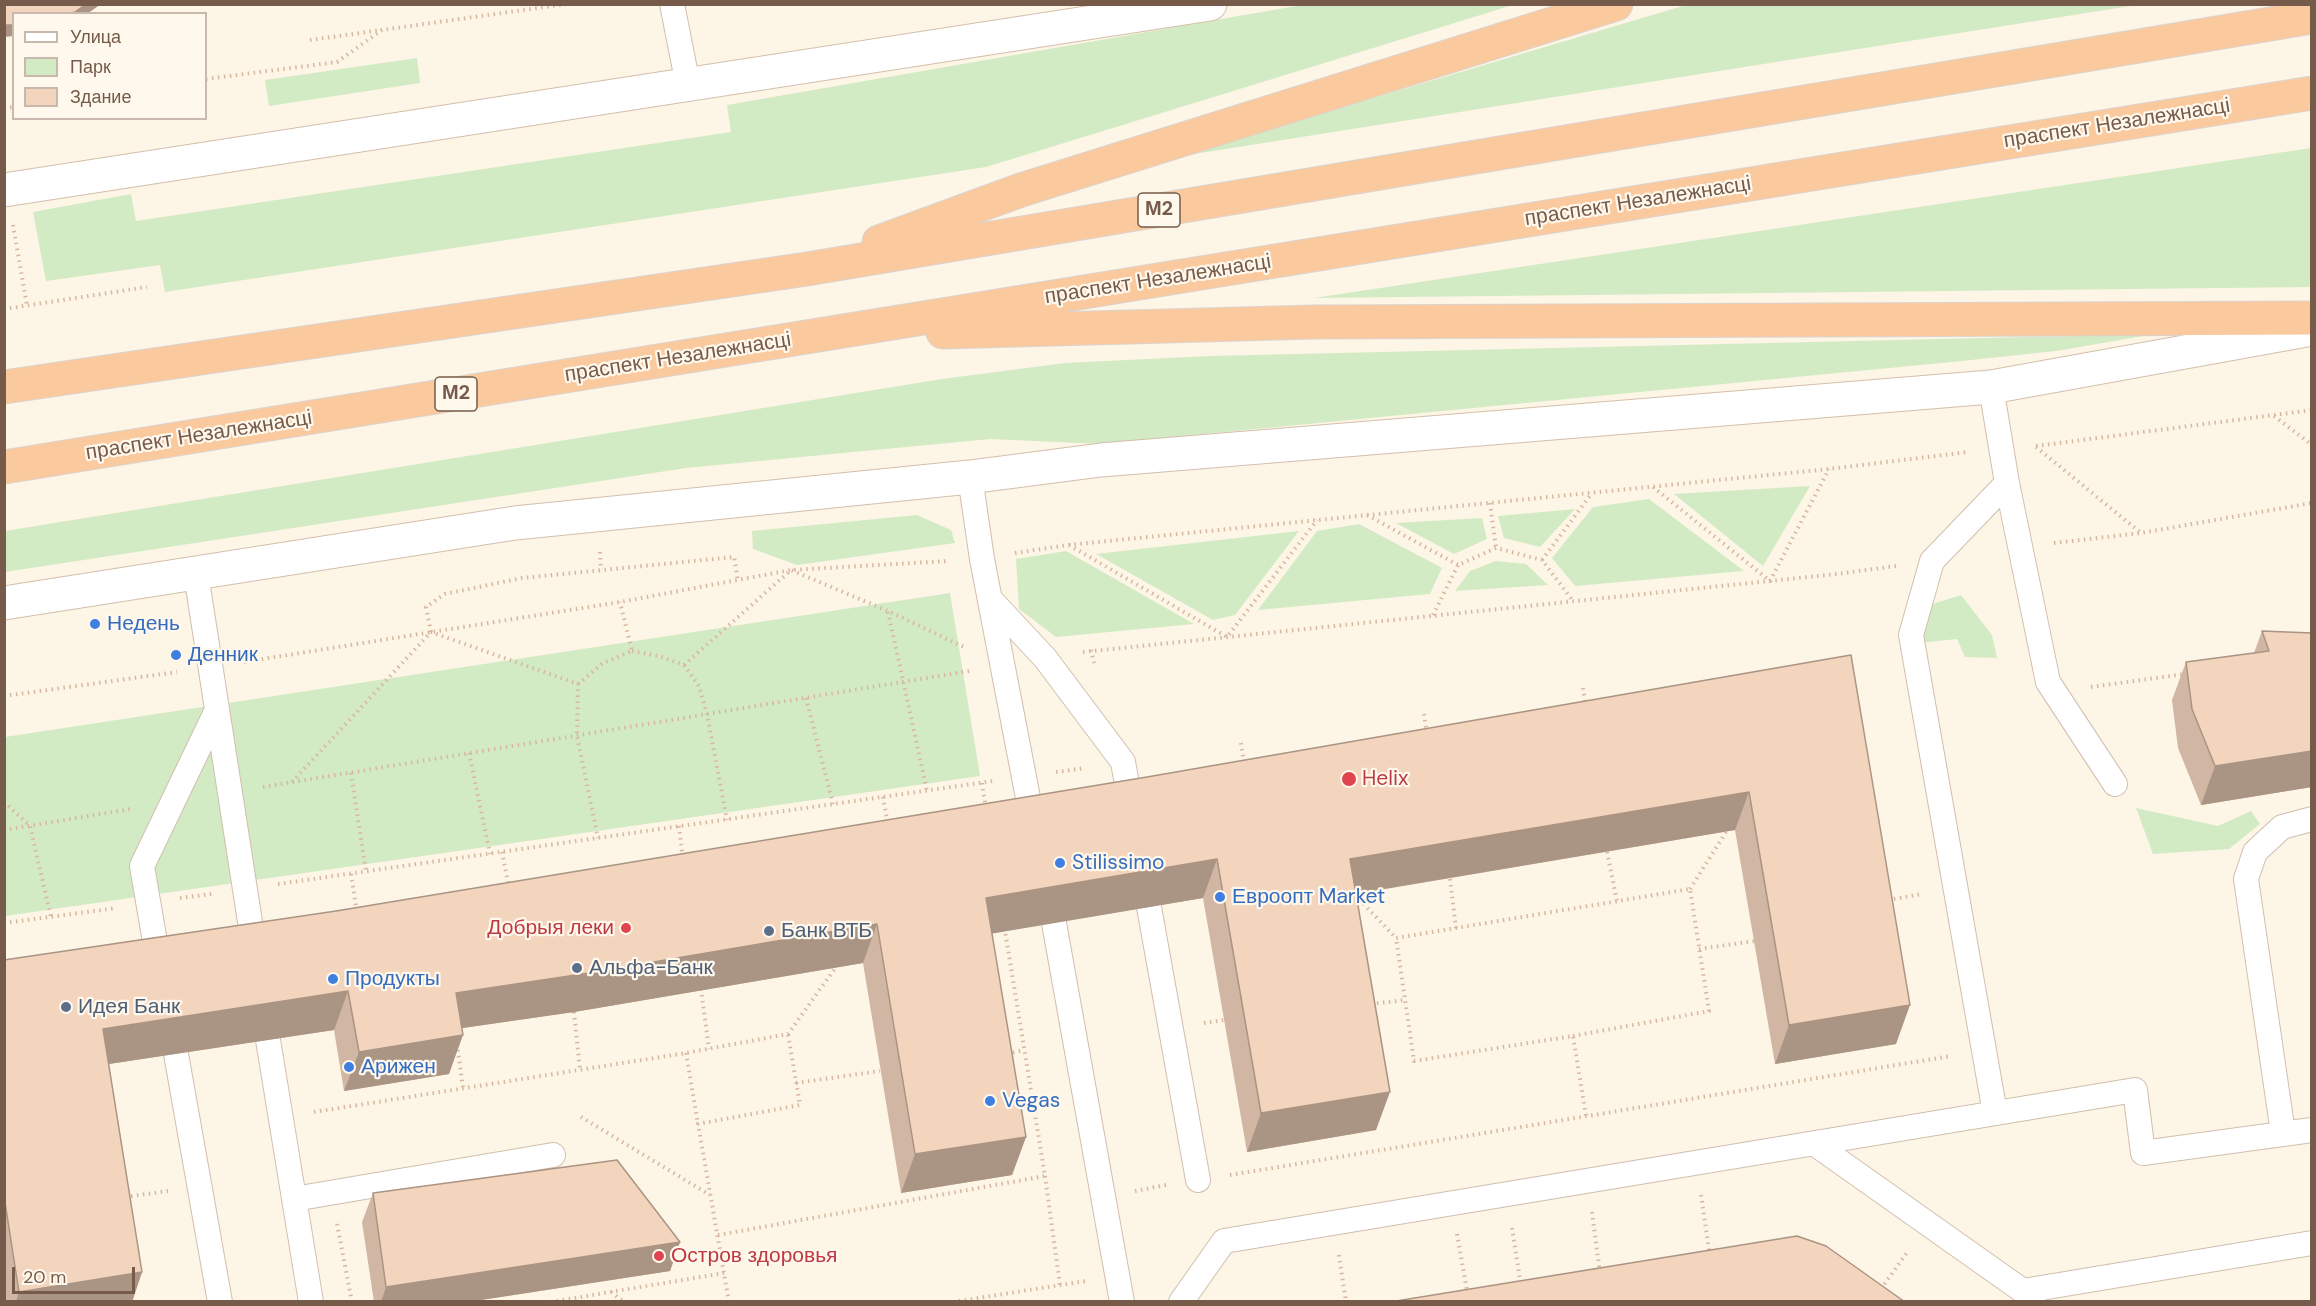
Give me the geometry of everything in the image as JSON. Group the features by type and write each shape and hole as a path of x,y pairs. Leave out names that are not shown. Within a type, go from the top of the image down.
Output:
{"highway":[{"path":"807,269 1021,190 1616,4"},
{"name":"М2","path":"4,387 807,269 2312,17"},
{"name":"праспект Незалежнасці","path":"4,467 2312,93"},
{"path":"809,337 1314,322 2312,318"}],"main road":[{"path":"4,190 1210,4"},
{"path":"4,603 515,523 970,477 1101,460 1991,387 2312,328"}],"lane":[{"path":"672,4 688,85"},
{"path":"1991,387 2007,483 2048,682 2115,784"},
{"path":"970,477 982,558 1035,832"},
{"path":"1995,1113 1911,635 1932,561 2007,483"},
{"path":"196,574 256,959"},
{"path":"990,599 1045,658 1123,762 1133,816"},
{"path":"161,973 142,867 217,710"},
{"path":"2283,1133 2246,879 2255,852 2282,827 2312,819"},
{"path":"1149,907 1198,1180"},
{"path":"1054,923 1122,1302"},
{"path":"268,1040 311,1302"},
{"path":"176,1054 219,1302"},
{"path":"1181,1302 1224,1241 2135,1090 2143,1153 2312,1130"},
{"path":"1815,1143 2029,1296 2312,1243"},
{"path":"294,1199 553,1155"}],"path":[{"path":"310,40 566,4"},
{"path":"207,79 337,62 382,30"},
{"path":"13,224 27,306"},
{"path":"4,309 147,287"},
{"path":"2312,410 2035,446 2141,533 2312,503"},
{"path":"2273,416 2312,445"},
{"path":"4,696 210,667 620,602 791,570 982,558 1068,545 1829,469 2001,448"},
{"path":"1770,581 1829,469"},
{"path":"1653,486 1770,581"},
{"path":"1542,560 1592,492"},
{"path":"1490,503 1496,548"},
{"path":"1367,515 1458,565"},
{"path":"1227,637 1317,520"},
{"path":"1068,545 1227,637"},
{"path":"1432,616 1458,565 1496,548 1542,560 1573,601"},
{"path":"431,632 426,607 445,594 522,578 734,557 738,580"},
{"path":"791,570 888,611 1002,665"},
{"path":"684,665 791,570"},
{"path":"1045,658 1091,651 1837,574"},
{"path":"620,602 632,651"},
{"path":"888,611 927,791"},
{"path":"431,632 578,684"},
{"path":"291,782 431,632"},
{"path":"598,838 577,735 578,684 603,663 632,651 659,656 684,665 699,686 707,714 727,820"},
{"path":"230,792 1002,665"},
{"path":"2055,694 2196,672"},
{"path":"1583,688 1587,707"},
{"path":"806,698 833,804"},
{"path":"1424,714 1429,744"},
{"path":"1241,743 1244,764"},
{"path":"469,753 490,854"},
{"path":"4,923 1123,762"},
{"path":"351,773 366,871"},
{"path":"982,783 987,817"},
{"path":"883,797 889,832"},
{"path":"4,802 30,826 51,917"},
{"path":"4,830 173,802"},
{"path":"679,826 685,868"},
{"path":"1354,894 1396,938 1414,1061 1573,1036 1709,1011 1690,889 1726,832"},
{"path":"502,852 510,896"},
{"path":"1607,852 1617,901"},
{"path":"351,874 358,920"},
{"path":"1450,879 1456,928"},
{"path":"1396,938 1690,889"},
{"path":"1883,901 1955,889"},
{"path":"1005,931 1045,1176 1060,1285"},
{"path":"1699,949 1755,941"},
{"path":"313,1112 686,1053 788,1034 836,967"},
{"path":"701,989 709,1049"},
{"path":"1365,1005 1405,1000"},
{"path":"574,1012 580,1070"},
{"path":"698,1124 800,1105 788,1034"},
{"path":"1573,1036 1586,1116"},
{"path":"457,1041 463,1088"},
{"path":"1003,1055 1024,1050"},
{"path":"1103,1196 1984,1050"},
{"path":"686,1053 729,1302"},
{"path":"796,1083 880,1071"},
{"path":"581,1117 710,1195"},
{"path":"1697,1163 1711,1261"},
{"path":"718,1235 1045,1176"},
{"path":"1589,1181 1600,1279"},
{"path":"121,1198 200,1187"},
{"path":"1506,1195 1522,1291"},
{"path":"1452,1204 1468,1302"},
{"path":"1333,1223 1346,1302"},
{"path":"1878,1293 1927,1223"},
{"path":"551,1302 724,1273"},
{"path":"953,1302 1118,1276"},
{"path":"611,1292 624,1302"}],"green space":[{"path":"1302,5 1513,5 986,167 165,292 160,265 46,281 33,212 131,194 136,221 731,132 727,105"},
{"path":"1686,5 2137,5 1175,157"},
{"path":"417,58 420,83 269,106 265,80"},
{"path":"2311,148 2311,287 1314,298"},
{"path":"2155,334 2056,351 1962,361 1100,444 990,439 686,468 5,572 5,531 942,379 1065,363 1210,356"},
{"path":"1810,486 1763,566 1674,494"},
{"path":"1649,499 1744,571 1575,586 1552,558 1593,507"},
{"path":"1575,509 1540,547 1504,538 1498,516"},
{"path":"917,515 951,530 955,543 797,565 753,549 752,531"},
{"path":"1482,518 1487,539 1454,554 1396,523"},
{"path":"1359,524 1442,568 1430,594 1258,610 1317,531"},
{"path":"1299,531 1235,615 1213,620 1096,554"},
{"path":"1066,551 1194,624 1056,637 1019,609 1016,559"},
{"path":"1496,561 1526,564 1548,585 1455,591 1470,571"},
{"path":"950,593 980,776 5,916 5,737"},
{"path":"1961,595 1992,635 1997,658 1965,657 1957,639 1919,643 1923,607"},
{"path":"2136,808 2218,826 2251,811 2260,824 2229,849 2153,854"}],"building":[{"path":"4,4 86,4 75,12 12,12 12,25 4,25"},
{"path":"2262,631 2312,633 2312,751 2215,766 2192,709 2186,662 2269,651"},
{"path":"1851,655 1910,1005 1789,1025 1749,792 1350,859 1390,1092 1261,1113 1217,859 986,898 1026,1137 915,1154 877,924 456,993 463,1035 359,1052 348,991 103,1029 142,1272 19,1292 4,1196 4,960 336,911 1147,777"},
{"path":"617,1160 680,1242 386,1287 373,1193"},
{"path":"1797,1236 1826,1246 1905,1302 1390,1302"}],"place":[{"name":"Недень","path":"95,624"},
{"name":"Денник","path":"176,655"},
{"name":"Helix","path":"1349,779"},
{"name":"Stilissimo","path":"1060,863"},
{"name":"Евроопт Market","path":"1220,897"},
{"name":"Добрыя леки","path":"626,928"},
{"name":"Банк ВТБ","path":"769,931"},
{"name":"Альфа-Банк","path":"577,968"},
{"name":"Продукты","path":"333,979"},
{"name":"Идея Банк","path":"66,1007"},
{"name":"Арижен","path":"349,1067"},
{"name":"Vegas","path":"990,1101"},
{"name":"Остров здоровья","path":"659,1256"}]}
